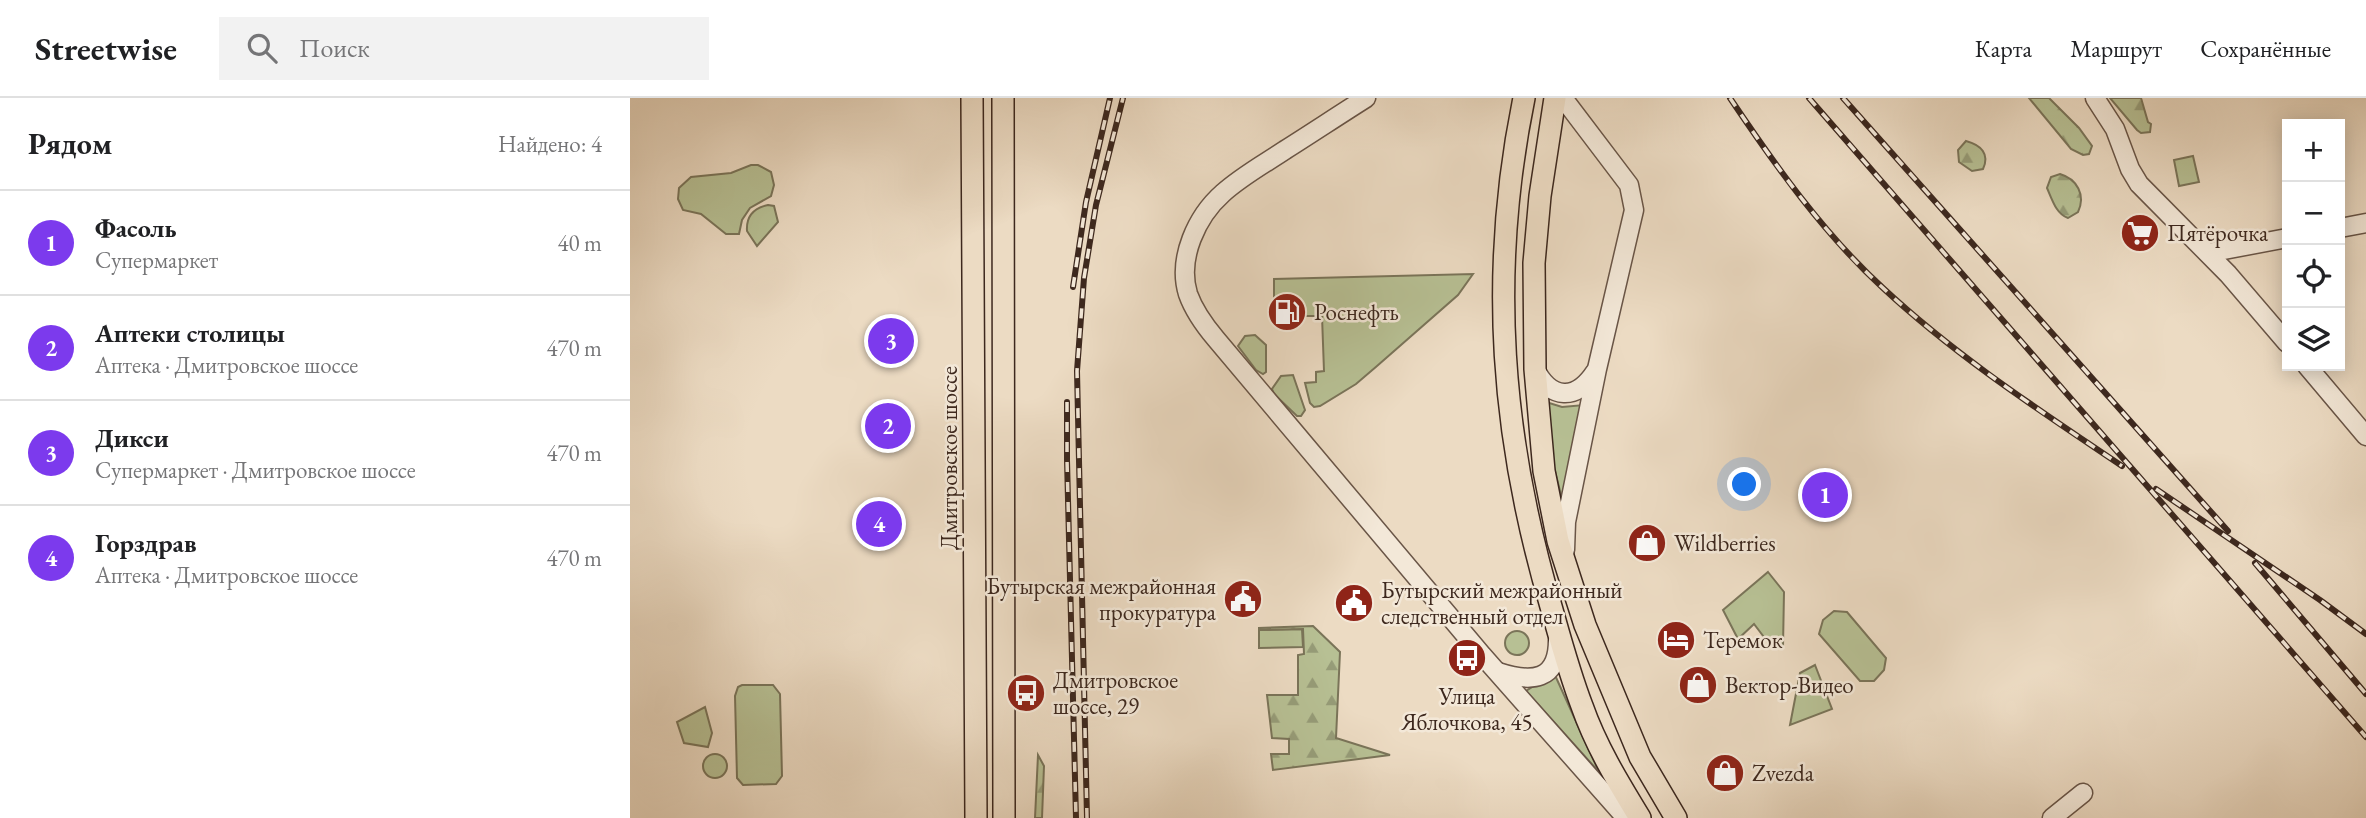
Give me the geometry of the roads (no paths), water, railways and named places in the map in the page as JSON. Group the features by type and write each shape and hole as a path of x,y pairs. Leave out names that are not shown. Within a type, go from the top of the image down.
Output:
{"main road":[{"name":"Дмитровское шоссе","path":"972,98 976,818"},
{"path":"1003,98 1004,818"},
{"path":"1524,98 1507,194 1503,265 1508,397 1516,464 1536,559 1582,706 1611,772 1640,818"},
{"path":"1557,101 1538,210 1534,263 1535,369 1544,471 1558,541 1585,625 1640,757 1676,818"}],"street":[{"path":"960,98 972,125"},
{"path":"1366,98 1246,175 1210,205 1198,223 1187,256 1188,294 1216,339 1497,672 1626,818"},
{"path":"2095,98 2115,130 2134,176 2282,337"},
{"path":"1557,101 1629,185 1633,195 1634,219 1597,369 1566,522 1565,548 1569,578"},
{"path":"2345,227 2366,223"},
{"path":"2208,254 2282,239"},
{"path":"1535,369 1541,382 1551,391 1562,394 1576,391 1588,382 1597,369"},
{"path":"2311,371 2366,436"},
{"path":"1497,672 1521,678 1542,676 1557,660 1558,633"},
{"path":"2052,818 2083,793"}],"railway":[{"path":"1073,287 1086,202 1110,98"},
{"path":"1087,818 1077,371 1084,278 1096,205 1123,98"},
{"path":"1730,98 1782,173 1820,221 1883,288 1939,337 2122,466"},
{"path":"1809,98 2366,737"},
{"path":"1843,98 2228,531"},
{"path":"1067,402 1076,818"},
{"path":"2156,489 2366,634"},
{"path":"2255,563 2366,694"}],"place":[{"name":"Пятёрочка","path":"2140,233"},
{"name":"Роснефть","path":"1287,312"},
{"name":"Дикси","path":"891,341"},
{"name":"Аптеки столицы","path":"888,426"},
{"name":"Фасоль","path":"1825,495"},
{"name":"Горздрав","path":"879,524"},
{"name":"Wildberries","path":"1647,543"},
{"name":"Бутырская межрайонная прокуратура","path":"1243,599"},
{"name":"Бутырский межрайонный следственный отдел","path":"1354,603"},
{"name":"Теремок","path":"1676,640"},
{"name":"Улица Яблочкова, 45","path":"1467,658"},
{"name":"Вектор-Видео","path":"1698,685"},
{"name":"Дмитровское шоссе, 29","path":"1026,693"},
{"name":"Zvezda","path":"1725,773"}]}
